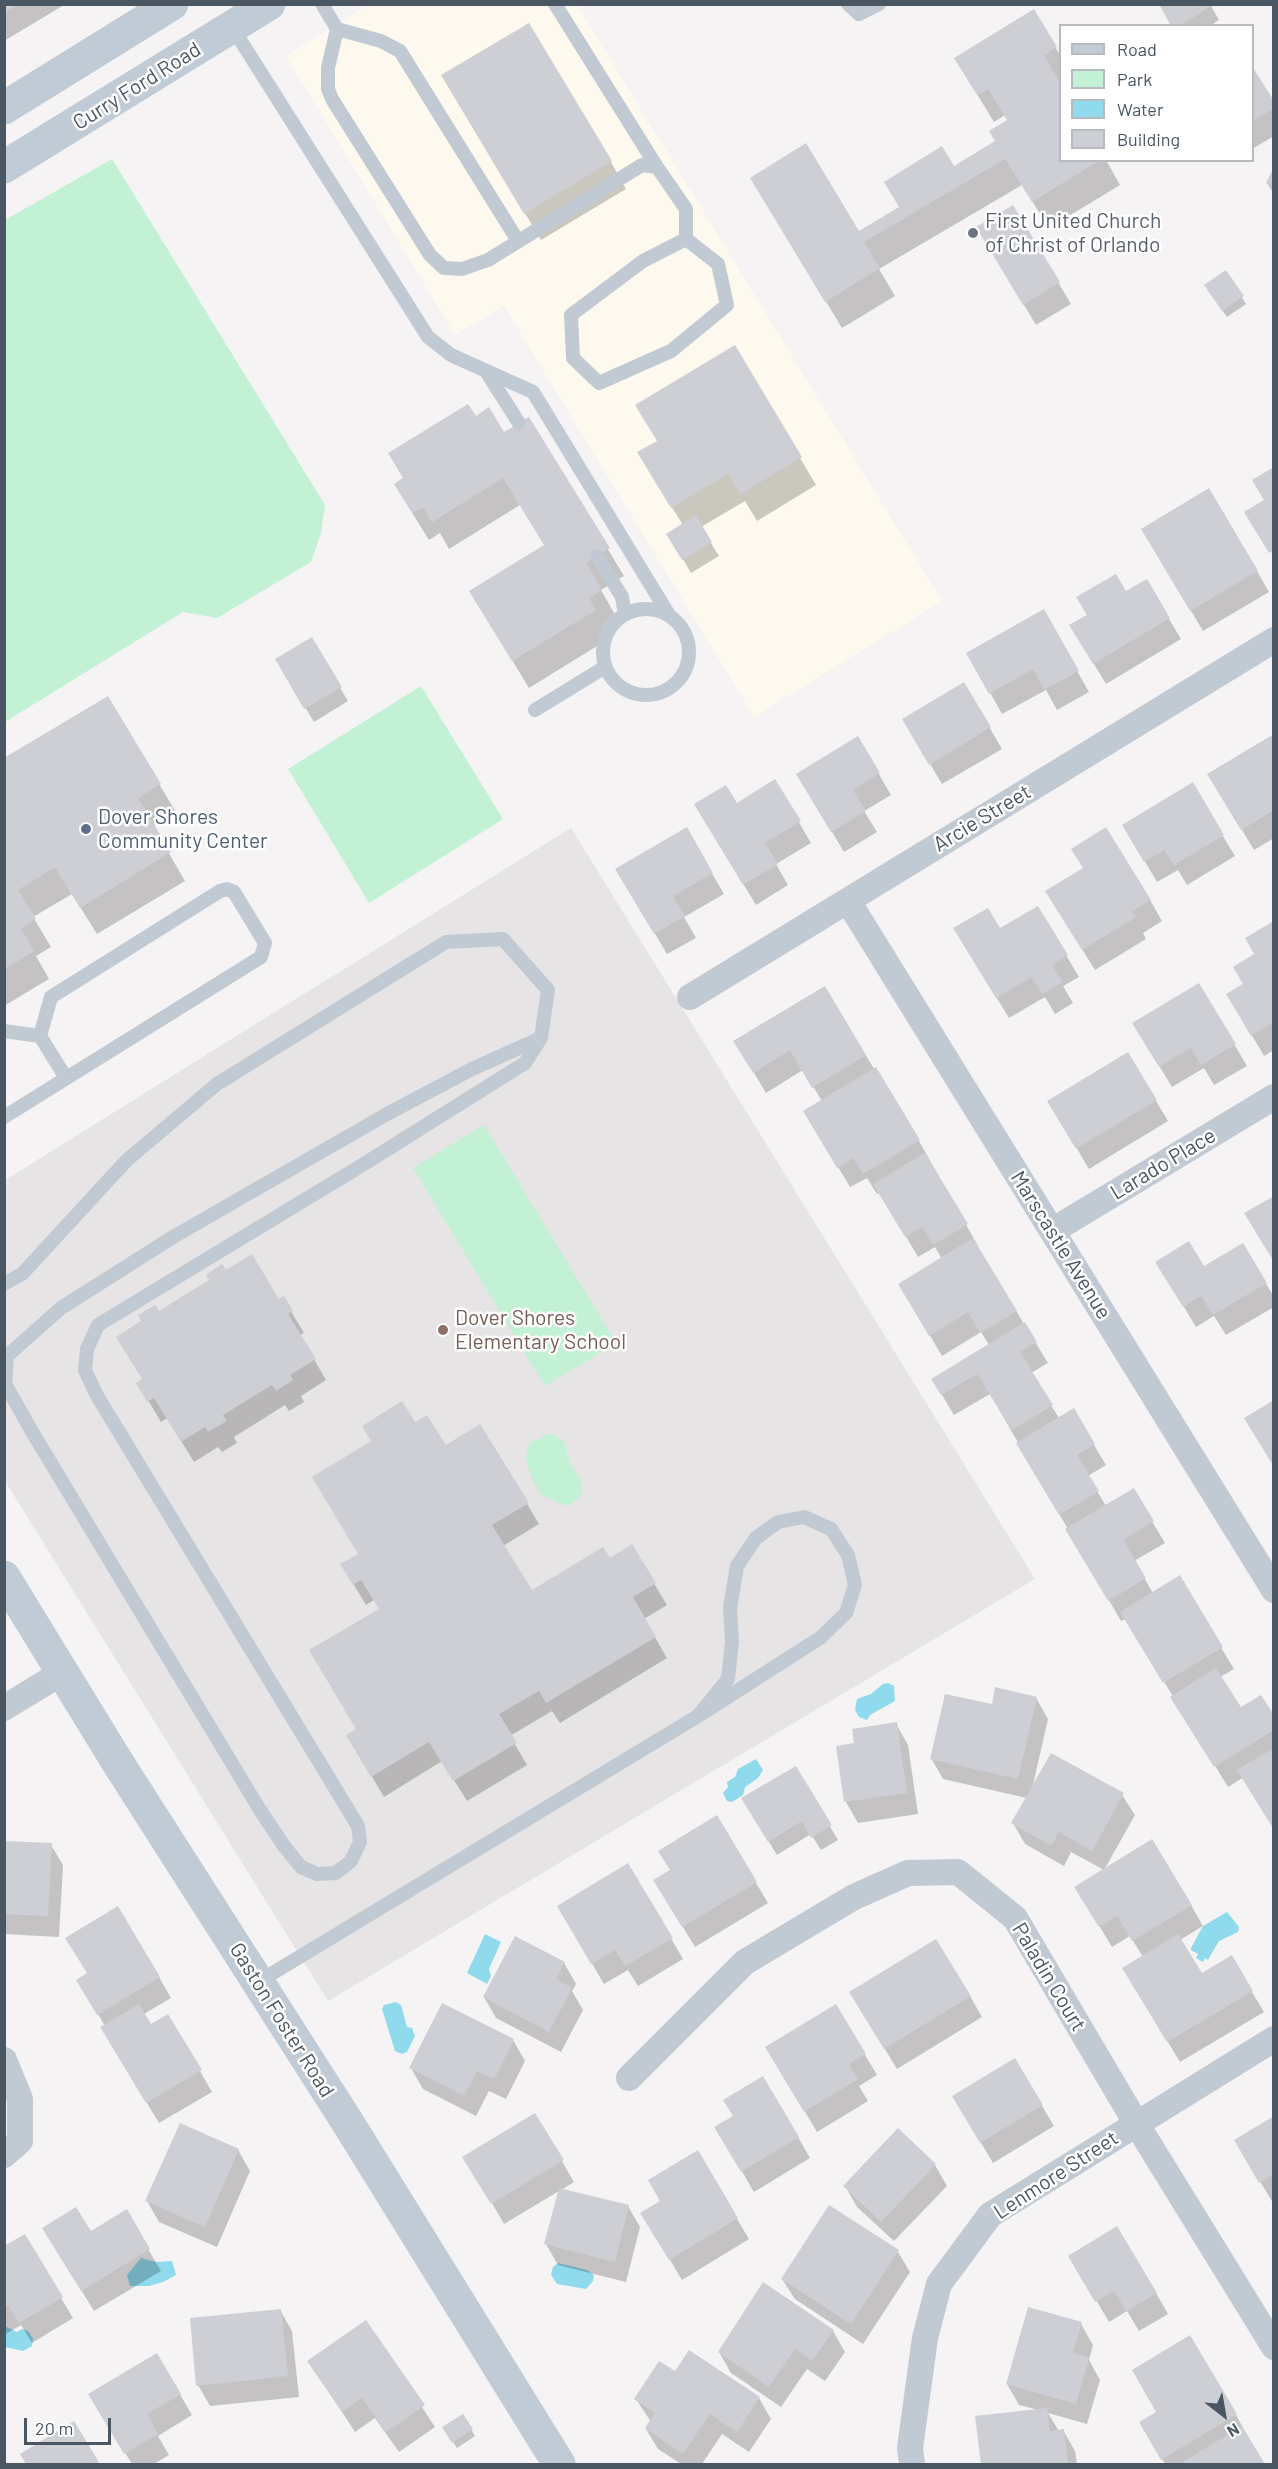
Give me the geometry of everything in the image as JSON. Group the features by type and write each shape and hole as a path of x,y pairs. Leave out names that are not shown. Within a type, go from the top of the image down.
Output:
{"street":[{"path":"4,108 172,4"},
{"name":"Curry Ford Road","path":"4,166 268,4"},
{"name":"Arcie Street","path":"690,998 1274,640"},
{"name":"Marscastle Avenue","path":"848,900 1270,1578"},
{"name":"Larado Place","path":"1052,1231 1274,1097"},
{"name":"Gaston Foster Road","path":"4,1577 558,2464"},
{"path":"4,1708 63,1672"},
{"name":"Paladin Court","path":"629,2078 745,1962 854,1897 908,1873 958,1872 1015,1918 1136,2123 1274,2347"},
{"name":"Lenmore Street","path":"911,2456 925,2338 939,2284 990,2215 1274,2039"},
{"path":"4,2060 20,2099 20,2141 4,2155"}],"lane":[{"path":"322,4 338,29 381,41 400,51 518,241"},
{"path":"555,4 657,167 686,209 686,239"},
{"path":"848,4 859,14 879,4"},
{"path":"232,27 428,337 451,355 533,392 669,615 686,635 689,648 688,662 683,675 674,685 663,692 650,695 636,695 623,689 612,680 605,667 602,651 605,637 613,624 625,614 639,609 654,609 669,615"},
{"path":"338,29 328,68 328,89 332,99 430,255 444,268 462,269 488,260 642,165 657,167"},
{"path":"686,239 718,264 727,305 671,351 599,383 573,358 571,315 643,261 686,239"},
{"path":"487,373 519,423"},
{"path":"597,556 622,597 625,614"},
{"path":"535,710 605,667"},
{"path":"4,1117 261,957 266,943 234,892 227,889 220,891 51,997 40,1036 66,1078"},
{"path":"4,1284 22,1274 127,1160 217,1084 446,942 503,939 548,990 541,1038 525,1063 364,1164 98,1325 87,1349 85,1370 96,1394 358,1826 360,1842 351,1861 336,1873 317,1874 301,1867 260,1810 34,1436 5,1384 7,1356 61,1308 173,1237 387,1114 472,1069 541,1038"},
{"path":"4,1031 40,1036"},
{"path":"258,1982 698,1716 820,1638 846,1613 855,1585 848,1555 831,1528 804,1517 778,1522 756,1538 737,1566 730,1608 732,1642 728,1679 698,1716"}],"shaded area":[{"path":"368,5 577,5 942,601 754,717 504,306 455,335 286,56"},
{"name":"Dover Shores Elementary School","path":"571,828 1035,1579 328,2001 5,1481 5,1180"}],"green space":[{"path":"112,159 325,505 321,533 311,562 217,618 183,612 5,722 5,220"},
{"path":"421,686 503,819 369,903 288,769"},
{"path":"484,1125 616,1343 545,1386 413,1168"},
{"path":"550,1433 564,1441 570,1464 580,1478 582,1492 578,1499 566,1506 541,1495 531,1477 526,1458 529,1443"}],"water":[{"path":"888,1683 894,1686 895,1701 870,1715 867,1720 859,1717 855,1710 857,1699 871,1694 883,1684"},
{"path":"756,1759 763,1770 758,1778 745,1787 743,1795 732,1802 727,1801 723,1793 728,1787 727,1782 735,1777 738,1769"},
{"path":"1227,1912 1239,1927 1238,1932 1219,1941 1208,1960 1205,1958 1203,1962 1196,1958 1198,1954 1191,1948 1203,1926"},
{"path":"485,1934 501,1942 489,1969 491,1976 487,1984 467,1973"},
{"path":"396,2002 401,2005 407,2027 412,2028 415,2036 407,2052 402,2054 395,2051 382,2009 384,2005"},
{"path":"141,2258 156,2262 172,2261 176,2275 149,2286 130,2286 127,2275"},
{"path":"558,2263 587,2270 594,2275 593,2281 586,2289 557,2284 551,2275 553,2267"},
{"path":"5,2326 17,2332 22,2329 28,2331 33,2339 32,2346 23,2351 5,2347"}],"building":[{"path":"4,4 19,4 4,13"},
{"path":"1159,4 1214,4 1182,24 1170,24"},
{"path":"1034,9 1057,47 1044,55 1059,81 1059,162 1097,162 1032,202 1005,159 864,242 880,268 825,302 750,178 806,143 859,231 899,207 884,182 942,146 954,166 995,141 989,131 1007,120 988,89 977,95 954,58"},
{"path":"529,23 612,161 524,214 441,75"},
{"path":"1254,69 1274,101 1274,108 1254,120"},
{"path":"1274,167 1274,187 1266,183"},
{"path":"1013,205 1060,282 1023,305 976,227"},
{"path":"1226,270 1244,296 1222,311 1204,285"},
{"path":"735,345 802,457 740,494 728,474 671,508 637,452 657,441 635,405"},
{"path":"468,404 476,416 489,407 504,432 529,417 610,548 586,563 602,590 589,598 596,610 512,661 469,591 544,545 503,478 432,522 423,507 412,513 394,484 403,478 388,453"},
{"path":"1274,467 1274,550 1269,553 1244,512 1264,500 1252,480"},
{"path":"1209,488 1258,571 1190,611 1141,529"},
{"path":"696,515 712,542 682,560 666,534"},
{"path":"1116,574 1126,591 1147,579 1170,618 1093,664 1069,625 1087,615 1076,597"},
{"path":"1044,609 1079,671 1044,690 1033,669 989,694 966,653"},
{"path":"312,637 342,687 304,709 275,659"},
{"path":"964,682 991,727 929,765 902,719"},
{"path":"108,696 161,784 138,798 171,852 80,908 55,867 18,890 36,919 21,929 34,951 4,969 4,758"},
{"path":"1274,734 1274,810 1241,830 1207,774"},
{"path":"858,736 880,773 853,790 866,811 831,832 796,774"},
{"path":"775,779 801,821 765,843 778,864 743,885 694,804 726,785 737,803"},
{"path":"1193,782 1224,835 1174,865 1164,850 1144,862 1122,825"},
{"path":"687,827 713,873 673,896 685,916 654,934 615,869"},
{"path":"1106,827 1151,900 1132,911 1136,917 1082,950 1045,891 1083,868 1071,849"},
{"path":"1038,906 1068,955 1052,965 1063,982 1042,994 1032,977 996,998 953,928 988,908 1000,928"},
{"path":"1274,921 1274,1022 1251,1036 1226,994 1243,984 1233,967 1254,954 1245,938"},
{"path":"1199,983 1236,1044 1201,1065 1191,1048 1159,1067 1132,1023"},
{"path":"825,986 866,1055 812,1088 790,1050 753,1073 733,1041"},
{"path":"1128,1052 1157,1100 1076,1149 1047,1101"},
{"path":"876,1067 920,1140 863,1174 853,1158 837,1168 803,1111"},
{"path":"925,1153 968,1224 933,1245 922,1227 905,1237 873,1184"},
{"path":"1274,1196 1274,1262 1244,1213"},
{"path":"973,1238 1017,1311 980,1333 968,1312 929,1336 898,1284"},
{"path":"1189,1241 1204,1266 1243,1243 1267,1283 1213,1315 1201,1296 1183,1307 1155,1262"},
{"path":"252,1254 279,1299 284,1296 293,1311 288,1314 316,1359 290,1375 293,1380 276,1391 272,1385 223,1415 227,1421 208,1432 205,1427 181,1442 154,1398 147,1402 136,1383 142,1379 116,1337 141,1321 138,1315 155,1305 159,1311 209,1280 206,1275 222,1264 226,1270"},
{"path":"1025,1322 1037,1342 1020,1352 1053,1405 1012,1430 977,1374 941,1395 931,1379"},
{"path":"1274,1400 1274,1467 1244,1418"},
{"path":"402,1401 415,1422 427,1415 446,1445 480,1424 529,1503 492,1525 532,1590 603,1547 610,1558 632,1544 656,1583 633,1597 656,1637 546,1703 539,1691 499,1714 517,1743 453,1781 429,1742 371,1777 346,1735 356,1729 309,1650 379,1609 361,1580 353,1585 340,1564 358,1554 312,1477 371,1441 362,1426"},
{"path":"1074,1408 1095,1444 1077,1455 1099,1491 1059,1515 1016,1443"},
{"path":"1134,1488 1154,1521 1123,1540 1146,1578 1108,1601 1065,1529"},
{"path":"1180,1575 1223,1647 1163,1683 1120,1612"},
{"path":"1216,1668 1241,1707 1261,1695 1274,1715 1274,1730 1214,1767 1170,1697"},
{"path":"995,1687 1037,1697 1018,1779 930,1759 945,1694 992,1704"},
{"path":"897,1722 907,1793 844,1802 836,1746 854,1743 852,1729"},
{"path":"1274,1748 1274,1830 1237,1770"},
{"path":"1051,1753 1124,1793 1092,1851 1059,1832 1051,1846 1011,1823"},
{"path":"796,1766 832,1825 811,1838 802,1821 768,1842 741,1798"},
{"path":"717,1815 757,1882 682,1927 653,1880 670,1870 658,1851"},
{"path":"1152,1839 1192,1905 1132,1941 1117,1916 1099,1927 1074,1887"},
{"path":"4,1841 52,1843 48,1916 4,1914"},
{"path":"628,1863 673,1938 625,1966 615,1950 591,1964 557,1906"},
{"path":"118,1906 160,1977 97,2015 76,1980 87,1973 65,1938"},
{"path":"1178,1934 1202,1973 1232,1955 1253,1991 1167,2042 1122,1968"},
{"path":"515,1936 565,1962 556,1979 572,1988 549,2032 483,1997"},
{"path":"936,1939 971,1996 884,2049 849,1992"},
{"path":"442,2003 514,2039 494,2079 477,2071 464,2096 409,2068"},
{"path":"139,2004 151,2024 168,2014 202,2070 146,2103 100,2027"},
{"path":"836,2004 866,2054 849,2064 858,2079 804,2112 765,2047"},
{"path":"1015,2058 1043,2105 980,2143 952,2096"},
{"path":"763,2076 799,2137 741,2172 714,2127 733,2116 723,2100"},
{"path":"535,2113 564,2160 491,2204 462,2157"},
{"path":"1274,2116 1274,2174 1259,2183 1234,2140"},
{"path":"180,2123 239,2149 205,2227 145,2201"},
{"path":"898,2128 936,2164 881,2222 843,2186"},
{"path":"698,2150 738,2218 669,2260 640,2213 660,2201 648,2180"},
{"path":"559,2188 629,2205 615,2262 544,2244"},
{"path":"829,2205 899,2250 851,2324 781,2279"},
{"path":"76,2207 91,2231 127,2209 150,2249 81,2291 42,2228"},
{"path":"1117,2226 1157,2293 1126,2311 1114,2291 1095,2302 1068,2256"},
{"path":"25,2234 63,2297 19,2323 8,2305 4,2307 4,2246"},
{"path":"763,2282 834,2330 812,2361 795,2349 769,2387 718,2352"},
{"path":"1028,2307 1082,2322 1073,2353 1089,2358 1076,2404 1006,2384"},
{"path":"281,2309 288,2376 196,2386 190,2318"},
{"path":"366,2320 425,2405 386,2432 362,2398 342,2412 307,2361"},
{"path":"1190,2335 1237,2414 1161,2460 1139,2422 1156,2412 1132,2370"},
{"path":"689,2350 760,2397 737,2432 710,2414 683,2454 645,2428 655,2413 634,2399 659,2361 675,2371"},
{"path":"157,2353 181,2394 147,2414 158,2434 124,2454 88,2394"},
{"path":"1047,2408 1050,2431 1064,2429 1068,2464 981,2464 975,2416"},
{"path":"463,2414 473,2429 452,2443 442,2427"},
{"path":"74,2421 100,2464 26,2464 20,2454"},
{"path":"1242,2426 1265,2464 1184,2464 1183,2462"}],"place":[{"name":"First United Church of Christ of Orlando","path":"973,233"},
{"name":"Dover Shores Community Center","path":"86,829"},
{"name":"Dover Shores Elementary School","path":"443,1330"}]}
